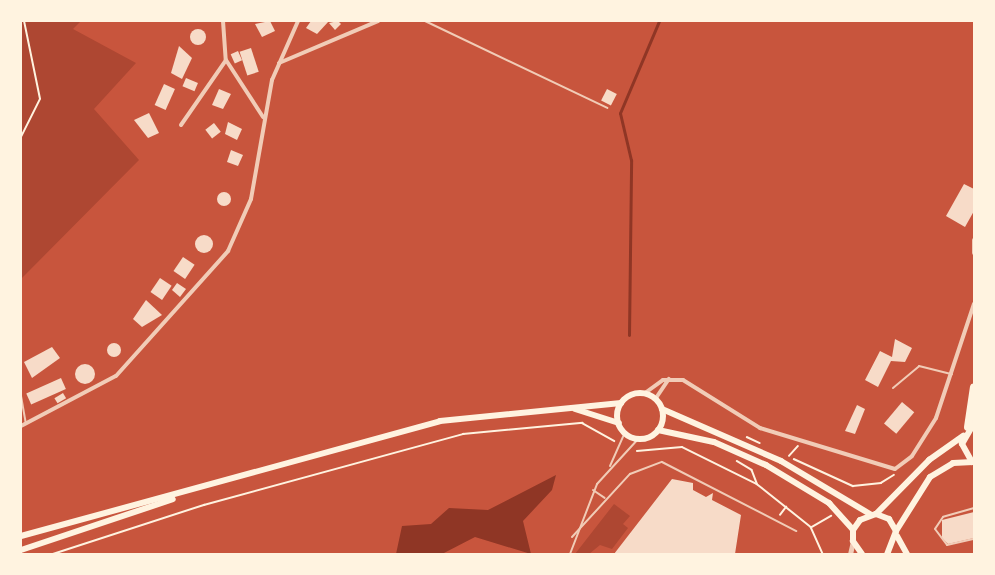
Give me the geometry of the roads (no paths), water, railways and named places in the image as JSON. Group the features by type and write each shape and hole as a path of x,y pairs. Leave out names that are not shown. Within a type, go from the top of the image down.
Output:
{"highway":[{"path":"971,425 974,387"}],"main road":[{"path":"21,536 182,495 440,421 621,403 645,393 656,398 663,409 781,461 873,514 889,519 907,554"},
{"path":"619,423 621,403"},
{"path":"571,408 619,423 625,432 639,438 658,430 714,442 766,465 829,503 853,530 853,541 862,554"},
{"path":"658,430 663,409"},
{"path":"853,530 873,514 929,459 963,436 971,425"},
{"path":"963,436 963,451 973,463"},
{"path":"887,554 896,533 930,477 953,463 973,463"},
{"path":"21,549 182,495"}],"street":[{"path":"223,21 226,60 263,117"},
{"path":"23,425 116,376 215,269 251,199 263,117 278,63 298,21"},
{"path":"278,63 378,21"},
{"path":"181,125 226,60"},
{"path":"974,240 974,254"},
{"path":"645,393 670,379 690,384 731,415 802,443 895,469 923,442 951,374 974,304"},
{"path":"656,398 670,379"},
{"path":"850,554 853,541"}],"lane":[{"path":"425,21 607,108"},
{"path":"893,388 920,366 951,374"},
{"path":"21,396 23,425"},
{"path":"570,554 572,537 593,490 609,468 621,446 625,432"},
{"path":"609,468 639,438"},
{"path":"572,537 639,467 662,462 777,518 796,531"},
{"path":"593,490 607,499"},
{"path":"974,508 943,517 935,529 947,545 974,539"}],"waterway":[{"path":"629,335 631,160 620,113 659,21"}]}
